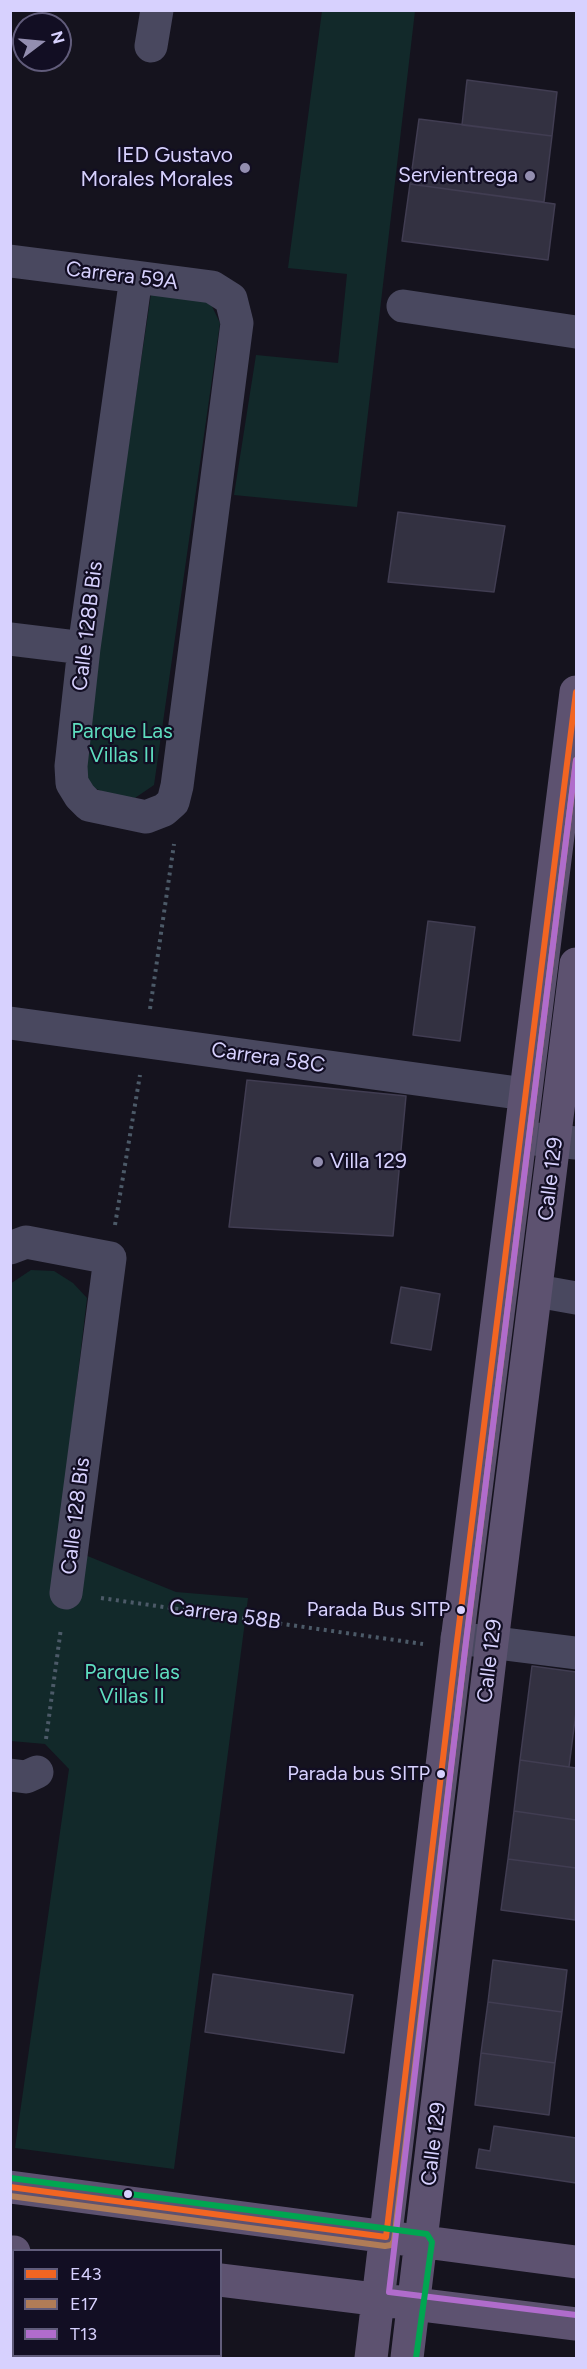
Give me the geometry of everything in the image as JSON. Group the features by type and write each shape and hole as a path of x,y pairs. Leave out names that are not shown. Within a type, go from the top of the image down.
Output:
{"main road":[{"name":"Calle 129","path":"371,2358 457,1643 576,692"},
{"name":"Calle 129","path":"407,2358 423,2242 492,1642 537,1291 566,1142 576,964"},
{"path":"10,2187 576,2262"},
{"path":"222,2280 576,2324"}],"street":[{"path":"151,46 157,10"},
{"name":"Carrera 59A","path":"10,261 212,287 231,299"},
{"name":"Calle 128B Bis","path":"136,277 84,648 71,766 72,783 89,805 146,817 164,810 173,802 177,786 237,323 231,299"},
{"path":"403,306 576,332"},
{"path":"10,639 84,648"},
{"name":"Carrera 58C","path":"10,1023 525,1094"},
{"path":"520,1138 566,1142"},
{"name":"Calle 128 Bis","path":"10,1248 26,1242 110,1258 66,1593"},
{"path":"537,1291 576,1298"},
{"path":"457,1643 492,1642 576,1653"}],"path":[{"name":"Carrera 58B","path":"66,1593 457,1643"},
{"name":"Calle 128 Bis","path":"24,1773 43,1762 66,1593"}],"green space":[{"path":"322,11 415,11 357,507 234,495 256,355 338,363 347,274 288,268"},
{"name":"Parque Las Villas II","path":"151,294 208,298 220,323 154,785 135,798 110,795 90,786 81,762"},
{"name":"Parque las Villas II","path":"31,1270 54,1271 73,1283 87,1298 58,1544 176,1592 248,1598 174,2169 15,2148 69,1769 45,1744 11,1741 10,1284"}],"building":[{"path":"467,80 557,92 552,136 462,125"},
{"path":"419,119 552,136 544,202 410,184"},
{"path":"410,184 555,204 548,260 402,241"},
{"path":"398,512 505,526 494,592 388,582"},
{"path":"428,921 475,927 460,1041 413,1035"},
{"name":"Villa 129","path":"247,1080 406,1096 393,1236 229,1227"},
{"path":"401,1287 440,1294 431,1350 391,1343"},
{"path":"532,1666 576,1672 576,1712 569,1767 520,1760"},
{"path":"520,1760 576,1768 576,1820 514,1811"},
{"path":"514,1811 576,1820 576,1868 508,1859"},
{"path":"508,1859 576,1868 575,1920 501,1910"},
{"path":"493,1960 567,1970 562,2012 488,2002"},
{"path":"213,1974 353,1995 344,2053 205,2032"},
{"path":"488,2002 562,2012 555,2063 481,2053"},
{"path":"481,2053 555,2063 549,2115 475,2105"},
{"path":"494,2126 576,2138 576,2183 476,2168 479,2149 490,2151"}],"transit line":[{"name":"E43","path":"10,2187 386,2237 456,1649 576,692"},
{"name":"E17","path":"10,2196 385,2246 391,2245 394,2241 576,760"},
{"name":"T13","path":"576,760 465,1650 389,2292 576,2315"},
{"path":"11,2178 427,2234 432,2242 416,2358"}],"place":[{"name":"IED Gustavo Morales Morales","path":"245,168"},
{"name":"Servientrega","path":"530,176"},
{"name":"Villa 129","path":"318,1162"},
{"name":"Parada Bus SITP","path":"461,1610"},
{"name":"Parada bus SITP","path":"441,1774"}]}
